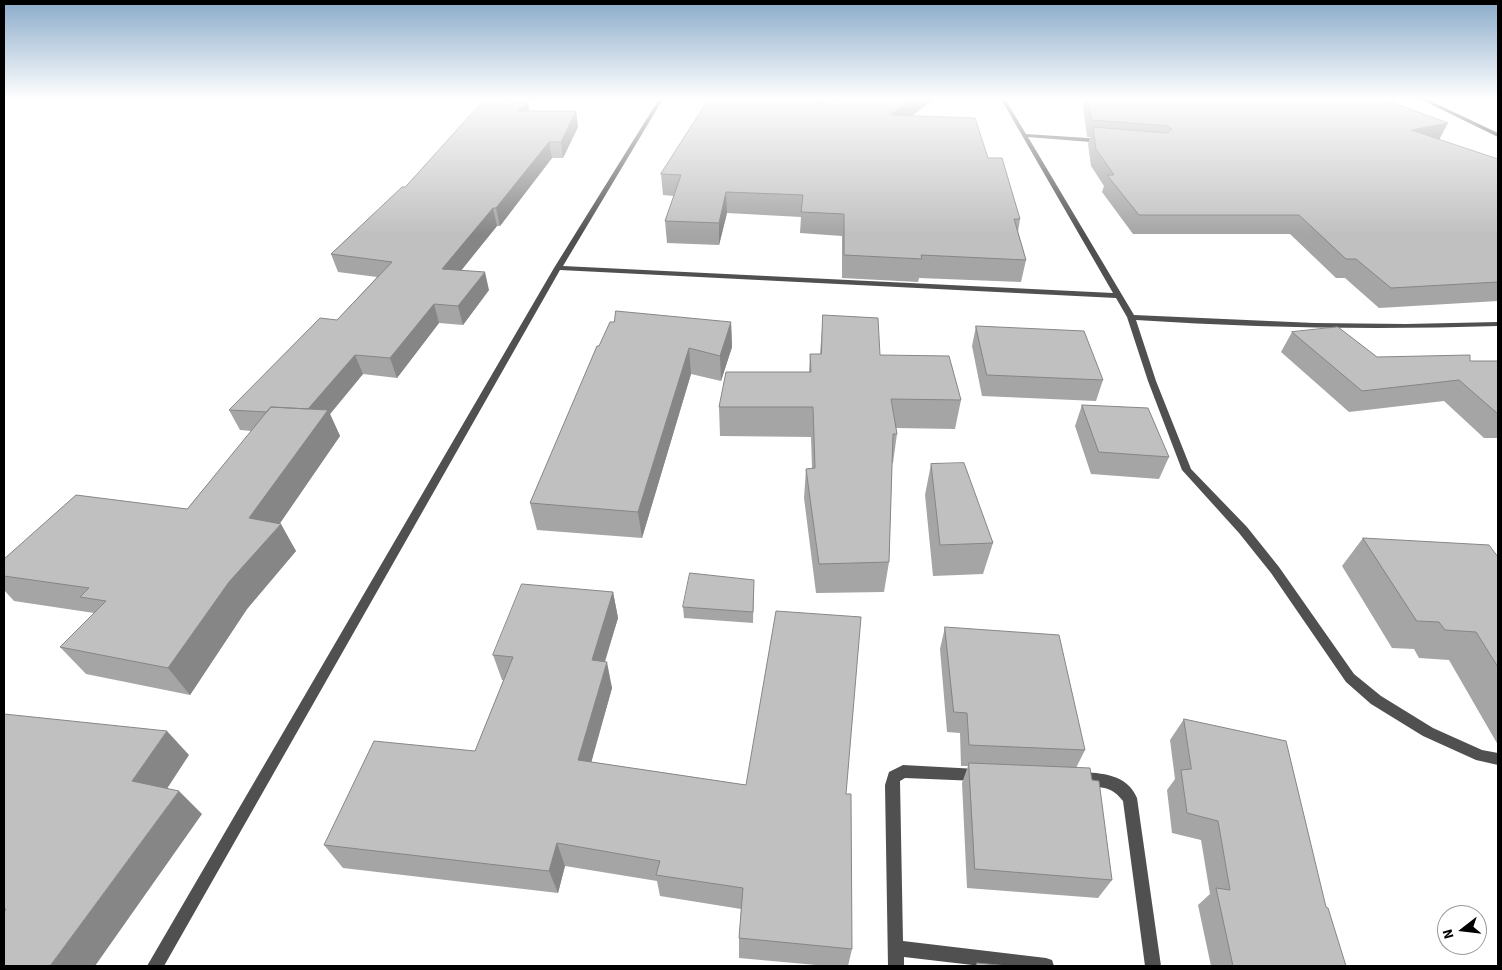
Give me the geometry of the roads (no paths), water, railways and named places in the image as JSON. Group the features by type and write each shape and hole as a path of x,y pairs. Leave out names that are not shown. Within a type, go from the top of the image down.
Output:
{"street":[{"path":"155,966 558,268 633,144"},
{"path":"1029,144 1131,317 1152,381 1187,470 1248,536 1350,678 1376,700 1428,732 1481,756 1498,759"},
{"path":"558,268 1119,296"},
{"path":"1131,317 1259,324 1443,326 1498,324"},
{"path":"896,966 892,785 894,777 903,771 994,776"},
{"path":"1061,779 1110,781 1122,786 1130,798 1153,966"},
{"path":"896,948 1046,966"}]}
